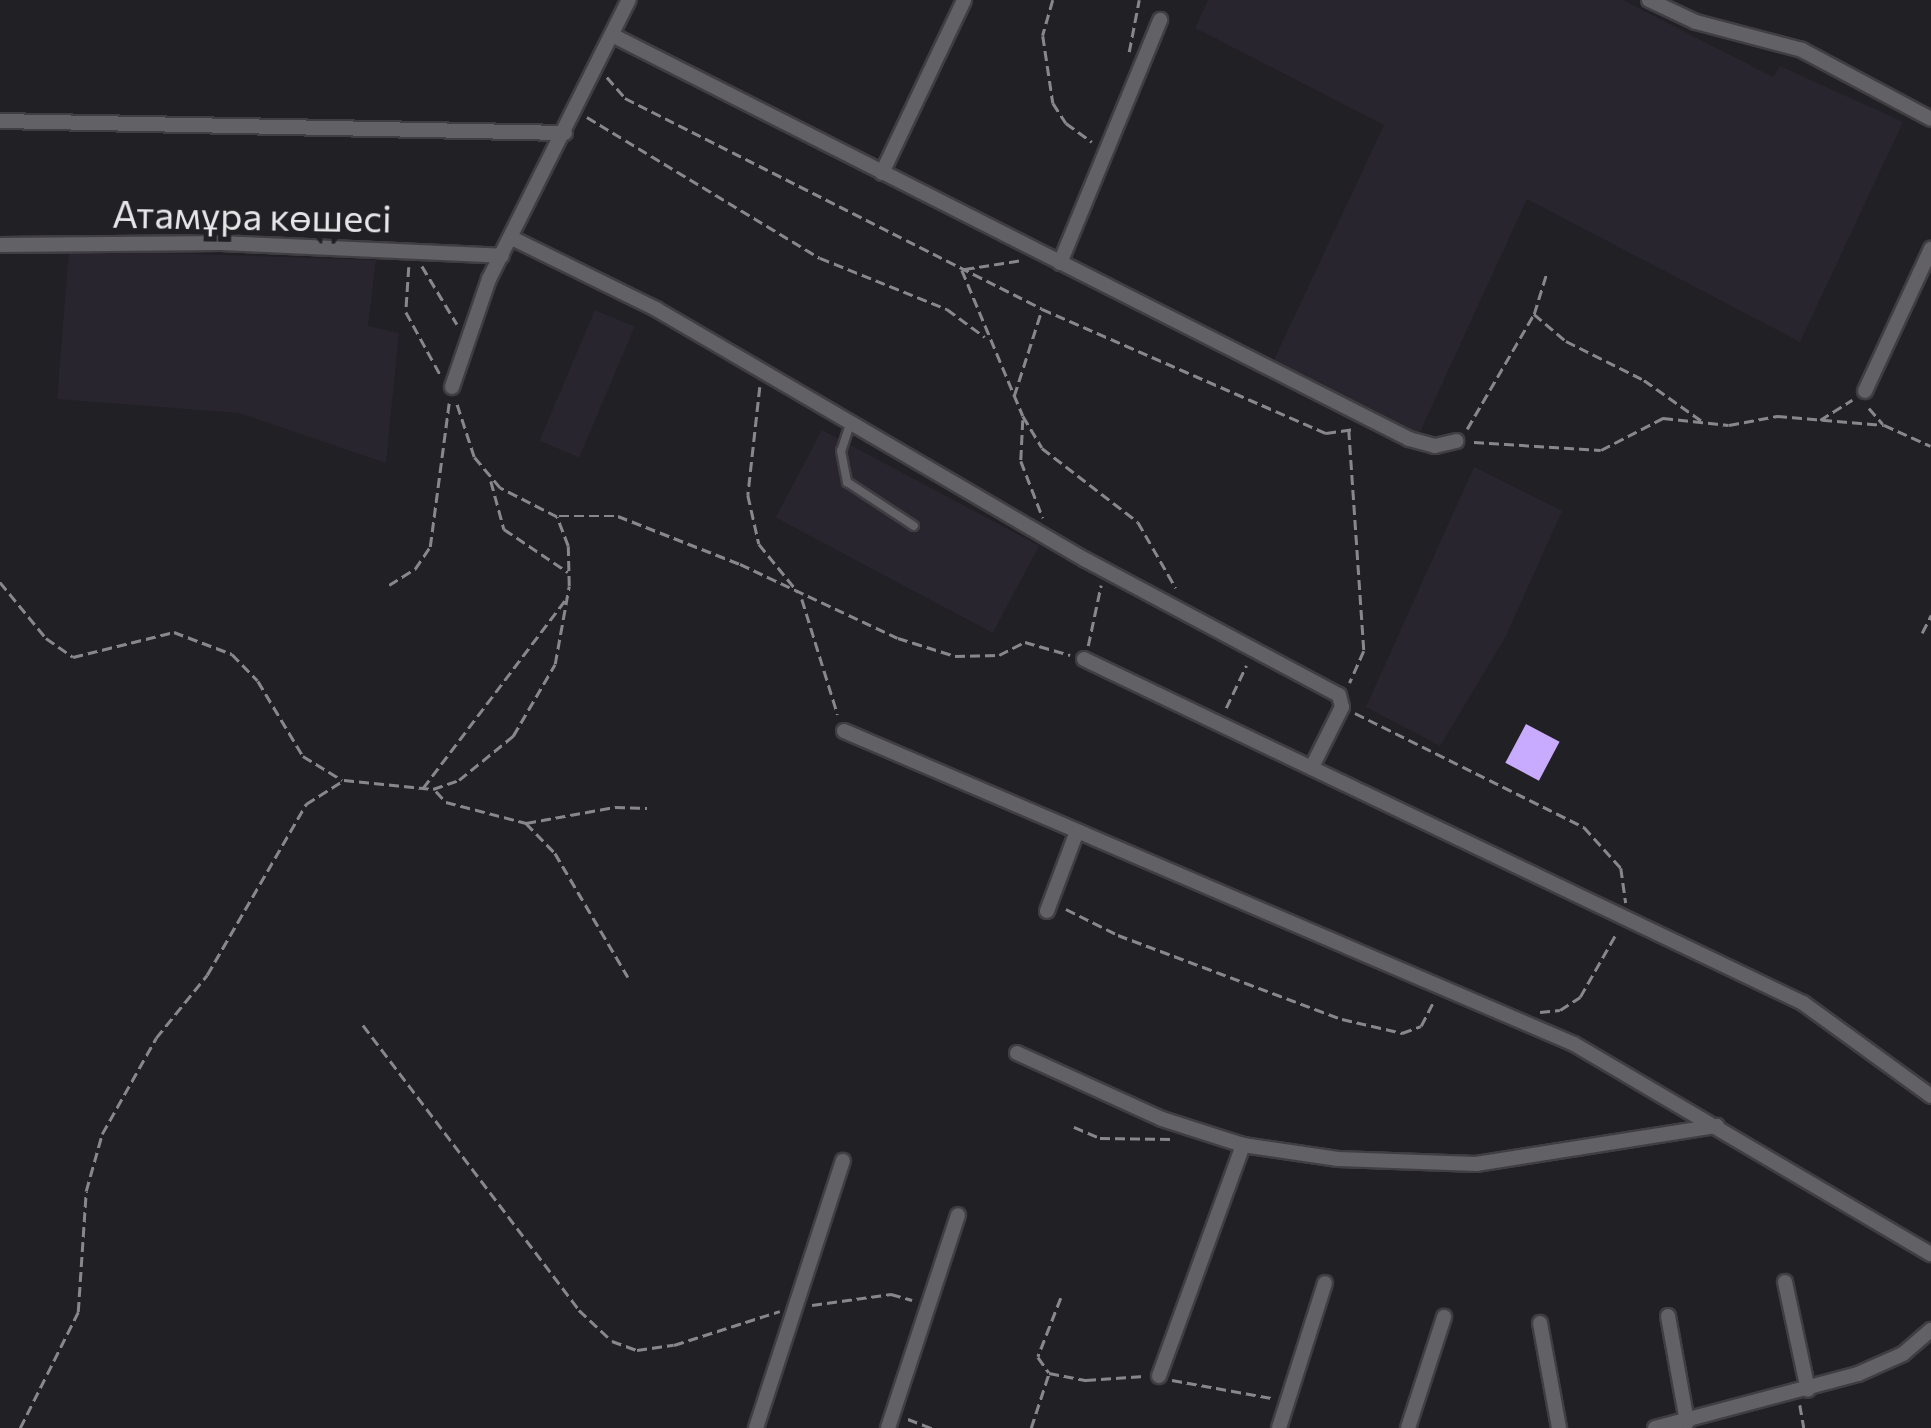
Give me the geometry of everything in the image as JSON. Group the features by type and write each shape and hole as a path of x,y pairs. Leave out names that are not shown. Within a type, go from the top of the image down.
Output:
{"street":[{"path":"452,387 502,256 600,68 629,0"},
{"path":"882,173 964,0"},
{"path":"1649,0 1696,22 1802,50 1931,119"},
{"path":"1054,260 1106,152 1160,20"},
{"path":"614,36 1409,439 1435,446 1456,441"},
{"path":"0,121 565,133"},
{"path":"512,238 764,370 1102,569 1339,695 1342,706 1312,767"},
{"name":"Атамұра көшесі","path":"0,245 221,243 502,256"},
{"path":"1865,391 1931,248"},
{"path":"1084,659 1803,1003 1931,1096"},
{"path":"844,731 1574,1044 1931,1254"},
{"path":"1049,906 1077,831"},
{"path":"1017,1053 1202,1132 1243,1145 1411,1166 1460,1164 1718,1126"},
{"path":"1159,1376 1243,1145"},
{"path":"756,1428 843,1162"},
{"path":"890,1421 958,1215"},
{"path":"1279,1428 1326,1282"},
{"path":"1785,1282 1803,1391"},
{"path":"1668,1316 1687,1422"},
{"path":"1408,1428 1444,1317"},
{"path":"1540,1323 1559,1428"},
{"path":"1655,1428 1803,1391 1902,1354 1931,1330"}],"lane":[{"path":"851,419 841,451 847,482 914,526"}],"path":[{"path":"1053,0 1043,36 1053,103 1066,123 1106,152"},
{"path":"600,68 625,98 1042,309 1326,433 1362,429"},
{"path":"576,111 804,249 948,309 987,338"},
{"path":"414,252 466,343"},
{"path":"414,252 405,279 406,312 430,364 452,387 474,457 500,488 557,516 618,516 740,564 800,596 955,656 999,655 1025,642 1084,659 1096,625 1102,569"},
{"path":"962,270 1054,260"},
{"path":"962,270 987,338 1042,448 1138,522 1166,563 1185,613"},
{"path":"1456,441 1482,412 1534,314 1546,275"},
{"path":"1014,397 1042,309"},
{"path":"1534,314 1566,342 1644,380 1703,422"},
{"path":"764,370 752,423 748,495 759,544 800,596 844,731"},
{"path":"389,586 415,569 430,547 452,387"},
{"path":"1819,420 1865,391 1884,426"},
{"path":"1339,695 1353,680 1364,651 1347,408"},
{"path":"1023,416 1021,461 1050,538"},
{"path":"1456,441 1601,450 1663,418 1703,422 1819,420 1884,426 1931,446"},
{"path":"490,476 504,528 569,572"},
{"path":"0,582 46,638 74,657 174,632 232,654 258,681 303,756 344,780 433,789 459,780 512,736 555,664 569,572 557,516"},
{"path":"423,788 567,598"},
{"path":"1922,633 1931,616"},
{"path":"1219,723 1253,650"},
{"path":"20,1428 78,1312 86,1191 102,1134 156,1038 207,975 306,804 344,780"},
{"path":"433,789 446,802 526,823 616,807 646,808"},
{"path":"526,823 555,854 628,976"},
{"path":"1049,906 1342,1020 1402,1034 1421,1026 1441,987"},
{"path":"363,1026 578,1310 612,1341 637,1350 674,1346 718,1326 796,1307 891,1294 928,1305"},
{"path":"1074,1127 1100,1138 1157,1143 1202,1132"},
{"path":"1061,1298 1038,1357 1049,1373 1086,1380 1159,1376 1287,1402"},
{"path":"1031,1428 1049,1373"},
{"path":"1803,1391 1804,1428"},
{"path":"890,1421 932,1428"}],"shaded area":[{"path":"1208,0 1623,0 1773,77 1780,66 1903,122 1800,342 1527,199 1419,434 1273,362 1384,125 1195,28"},
{"path":"69,250 376,260 368,326 399,333 386,463 239,413 57,399"},
{"path":"595,310 635,327 579,458 540,441"},
{"path":"822,430 1039,545 993,633 776,517"},
{"path":"1474,467 1562,511 1506,636 1440,746 1366,707"}],"building":[{"path":"1526,724 1560,742 1539,781 1505,763"}]}
